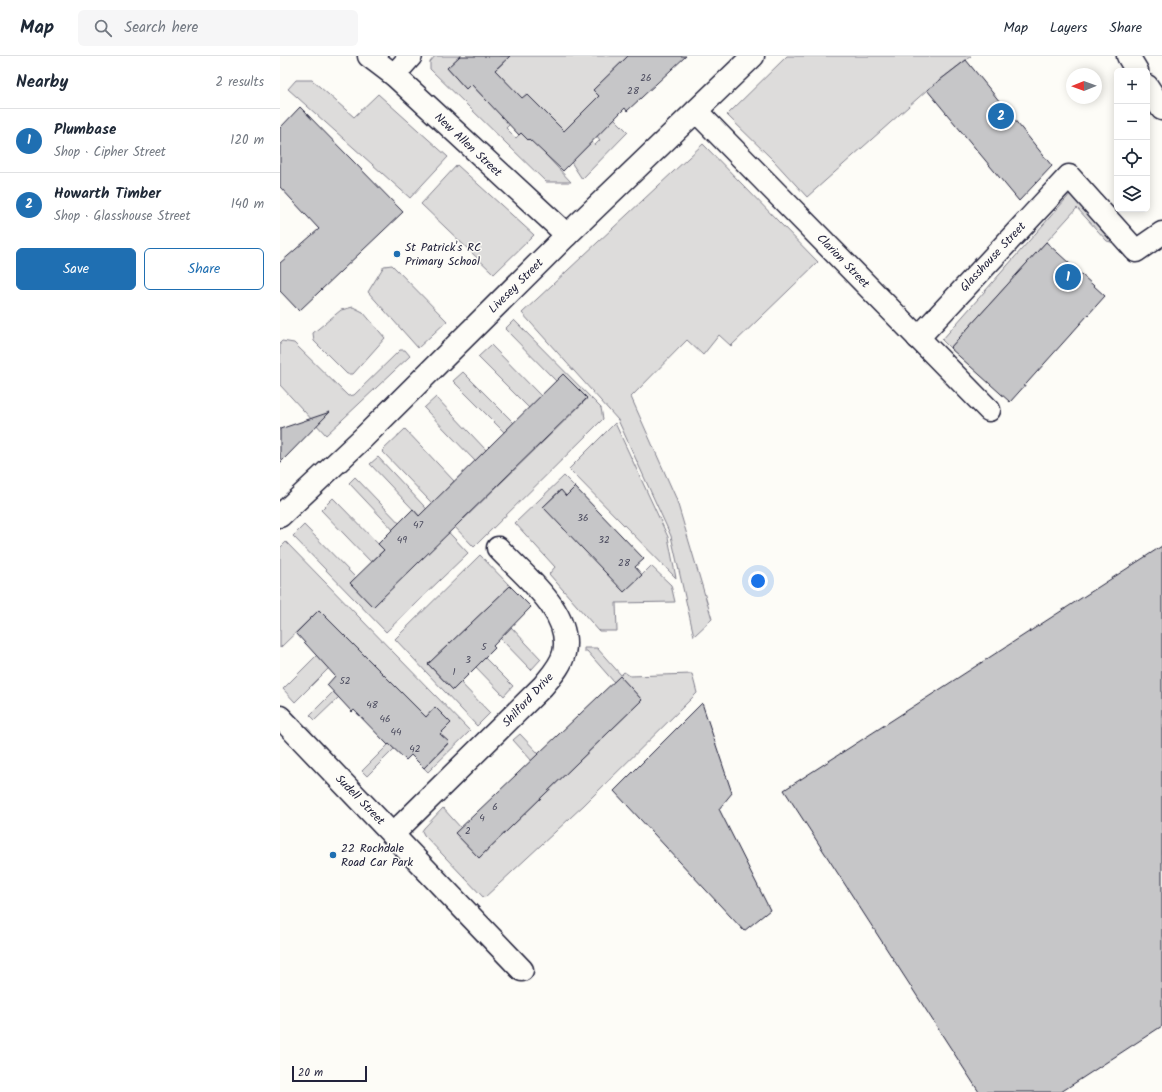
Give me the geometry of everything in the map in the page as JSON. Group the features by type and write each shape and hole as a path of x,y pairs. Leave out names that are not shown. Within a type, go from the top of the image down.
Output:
{"main road":[{"name":"New Allen Street","path":"369,56 394,75 567,235"},
{"path":"394,75 411,56"},
{"name":"Livesey Street","path":"280,516 364,437 567,235 753,56"},
{"path":"1128,56 1135,68"},
{"path":"1150,91 1162,109"},
{"name":"Clarion Street","path":"696,112 989,410"},
{"name":"Glasshouse Street","path":"918,338 1069,176 1136,251 1162,233"},
{"name":"Shilford Drive","path":"393,834 543,686 558,668 564,653 565,631 559,616 546,598 498,548"},
{"name":"Sudell Street","path":"280,717 522,970"}],"shaded area":[{"path":"435,56 460,56 447,68 466,89 471,84 489,103 508,84 490,65 492,63 498,68 504,62 499,56 628,56 593,90 616,113 613,117 628,132 582,179 571,162 592,142 595,145 600,140 597,136 592,103 543,152 571,182 546,182 430,69 430,62","holes":["527,94 550,118 528,140 521,133 516,138 506,128 511,123 504,116"]},
{"path":"787,56 971,56 927,90 807,197 774,161 727,115"},
{"path":"296,80 312,80 354,117 378,94 448,157 410,198 288,89"},
{"path":"703,144 818,262 731,346 719,335 703,355 687,340 631,397 676,498 712,619 694,636 671,536 618,420 522,313"},
{"path":"457,165 534,235 494,274 421,204"},
{"path":"1072,192 1122,245 1107,241 1077,208 950,348 942,340"},
{"path":"392,265 447,321 418,348 368,292 384,266"},
{"path":"353,307 363,312 385,338 353,374 347,374 314,341 313,333 341,310"},
{"path":"514,320 601,408 603,419 474,547 382,451 405,429 454,481 441,495 464,519 587,399 556,381 505,329"},
{"path":"282,341 294,343 348,396 354,395 400,350 405,350 410,356 326,435 280,385 280,343"},
{"path":"491,345 541,396 529,408 478,357"},
{"path":"463,372 514,423 504,432 453,381"},
{"path":"436,397 486,450 475,461 424,408"},
{"path":"615,423 668,537 676,578 569,469"},
{"path":"378,457 468,553 386,632 293,536 304,525 356,578 442,540 370,464"},
{"path":"564,476 575,487 566,496 560,490 543,507 642,575 651,566 671,585 675,602 616,603 617,631 599,631 549,574 555,567 515,523"},
{"path":"355,477 405,529 398,535 349,483"},
{"path":"333,498 384,550 371,562 321,510"},
{"path":"286,542 470,731 428,772 424,768 449,743 440,734 435,708 425,718 319,610 280,648 280,548"},
{"path":"480,555 510,586 428,664 449,686 457,679 490,713 477,726 395,639"},
{"path":"511,627 541,659 531,670 500,638"},
{"path":"584,648 597,648 621,675 624,672 630,676 692,674 697,693 584,805 484,898 424,835 422,831 443,808 461,828 456,833 479,858 642,700 620,677 614,682 587,651 584,651"},
{"path":"317,655 329,668 295,702 283,689"},
{"path":"482,655 513,686 504,696 473,664"},
{"path":"333,692 339,697 315,720 310,715"},
{"path":"520,734 539,754 532,761 513,740"},
{"path":"394,739 399,744 367,776 362,771"}],"building":[{"path":"460,56 510,56 495,70 522,98 527,94 564,131 599,96 593,90 628,56 686,56 627,111 625,108 563,171 529,139 528,140 521,133 519,135 471,84 466,89 447,68"},
{"path":"966,60 1052,166 1019,201 927,90"},
{"path":"300,107 403,212 299,311 280,291 280,263 319,229 280,187 280,128"},
{"path":"1046,242 1105,296 1010,402 950,348"},
{"path":"563,374 587,398 373,607 350,583 384,550 378,544 413,509 419,516"},
{"path":"330,412 280,463 280,429"},
{"path":"575,487 644,559 635,567 642,575 624,592 543,507 561,490 566,496"},
{"path":"1162,546 1162,1026 1061,1092 979,1092 784,790"},
{"path":"510,586 531,607 493,646 495,648 453,690 428,664"},
{"path":"319,610 426,717 435,707 451,723 440,734 449,742 424,768 411,755 406,760 389,744 388,745 354,710 352,712 327,685 335,676 296,633"},
{"path":"620,676 642,700 479,858 455,833"},
{"path":"702,703 732,793 719,809 770,910 744,931 614,791"}],"place":[{"name":"Howarth Timber","path":"1001,116"},
{"name":"St Patrick's RC Primary School","path":"397,254"},
{"name":"Plumbase","path":"1068,277"},
{"name":"22 Rochdale Road Car Park","path":"333,855"}]}
